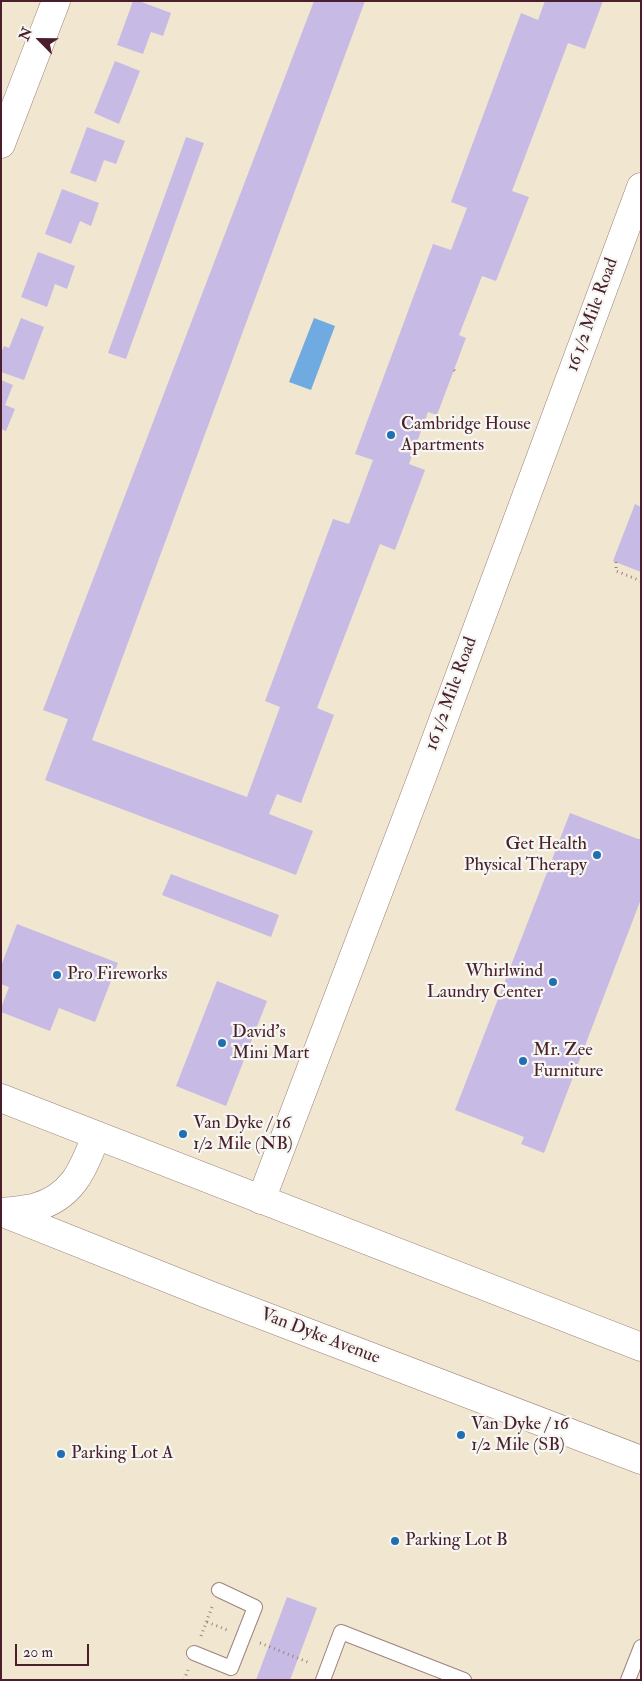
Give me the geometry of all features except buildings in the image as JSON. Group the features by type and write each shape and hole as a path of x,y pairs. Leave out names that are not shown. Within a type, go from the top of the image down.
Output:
{"main road":[{"path":"1,144 8,103 56,1"},
{"name":"16 1/2 Mile Road","path":"261,1200 638,204"},
{"path":"1,1098 641,1347"},
{"path":"2,1212 39,1206 52,1201 67,1190 77,1178 86,1162 96,1136"},
{"name":"Van Dyke Avenue","path":"2,1212 212,1296 641,1460"}],"lane":[{"path":"194,1653 231,1668 255,1607 219,1590"},
{"path":"325,1675 342,1632 464,1680"},
{"path":"628,1680 641,1647"}],"path":[{"path":"616,562 616,571 640,580 641,573"},
{"path":"207,1622 243,1636 325,1675"}],"water":[{"path":"314,318 335,326 311,390 289,382"}],"place":[{"name":"Cambridge House Apartments","path":"391,435"},
{"name":"Get Health Physical Therapy","path":"597,855"},
{"name":"Pro Fireworks","path":"57,975"},
{"name":"Whirlwind Laundry Center","path":"553,982"},
{"name":"David's Mini Mart","path":"222,1043"},
{"name":"Mr. Zee Furniture","path":"523,1061"},
{"name":"Van Dyke / 16 1/2 Mile (NB)","path":"183,1134"},
{"name":"Van Dyke / 16 1/2 Mile (SB)","path":"461,1435"},
{"name":"Parking Lot A","path":"61,1454"},
{"name":"Parking Lot B","path":"395,1541"}]}
